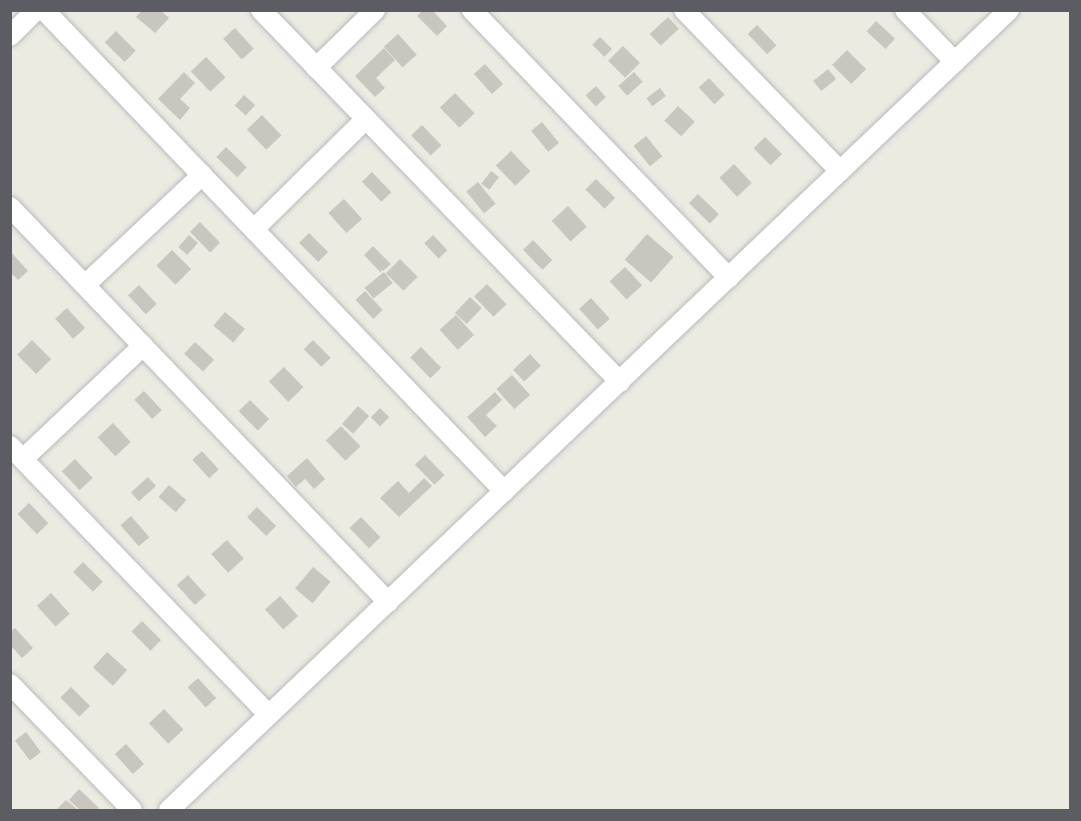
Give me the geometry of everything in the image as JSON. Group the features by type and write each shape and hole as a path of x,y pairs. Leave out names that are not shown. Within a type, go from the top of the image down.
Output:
{"street":[{"path":"10,36 36,10"},
{"path":"44,10 504,491"},
{"path":"261,10 620,382"},
{"path":"316,68 375,10"},
{"path":"684,10 840,171"},
{"path":"905,10 955,62"},
{"path":"169,810 1009,10"},
{"path":"482,14 729,278"},
{"path":"254,229 366,119"},
{"path":"85,285 202,175"},
{"path":"10,207 388,602"},
{"path":"143,346 17,452 269,715"},
{"path":"10,684 132,810"}],"building":[{"path":"142,10 160,10 169,18 155,33 136,17"},
{"path":"423,10 432,10 447,26 437,36 417,16"},
{"path":"668,17 679,29 661,46 650,34"},
{"path":"876,21 895,39 885,49 866,31"},
{"path":"757,25 776,45 767,54 748,34"},
{"path":"235,28 254,49 242,60 223,39"},
{"path":"116,31 136,51 124,62 105,42"},
{"path":"398,34 417,55 403,68 384,47"},
{"path":"600,37 612,49 604,57 592,45"},
{"path":"623,46 640,63 625,78 608,61"},
{"path":"384,48 395,60 376,78 385,88 375,97 355,76"},
{"path":"847,50 866,69 851,84 832,65"},
{"path":"206,57 225,77 210,92 191,72"},
{"path":"485,64 503,84 492,94 474,74"},
{"path":"828,69 836,79 821,91 813,81"},
{"path":"184,72 195,83 180,99 190,108 180,120 158,99"},
{"path":"634,72 643,82 627,96 618,86"},
{"path":"709,78 725,95 714,104 699,88"},
{"path":"596,86 606,97 596,107 586,95"},
{"path":"660,88 666,96 652,106 646,98"},
{"path":"455,93 474,113 459,128 440,108"},
{"path":"244,95 255,105 246,115 235,105"},
{"path":"678,106 695,122 681,136 664,121"},
{"path":"262,115 281,135 266,150 247,130"},
{"path":"542,122 559,143 548,152 531,131"},
{"path":"422,125 441,145 431,156 411,135"},
{"path":"646,136 662,156 650,166 634,146"},
{"path":"765,137 782,154 771,165 754,148"},
{"path":"226,147 247,167 237,177 216,157"},
{"path":"511,151 530,171 515,186 496,166"},
{"path":"734,164 752,183 737,197 719,178"},
{"path":"491,171 499,177 489,190 481,184"},
{"path":"372,172 391,192 381,202 362,182"},
{"path":"596,179 615,198 604,209 585,190"},
{"path":"478,182 496,204 484,213 466,191"},
{"path":"698,194 719,214 710,223 689,203"},
{"path":"344,199 362,219 346,233 328,213"},
{"path":"568,206 587,227 570,242 552,221"},
{"path":"200,222 220,243 210,253 190,232"},
{"path":"309,233 328,252 318,262 299,243"},
{"path":"647,234 673,257 651,283 625,260"},
{"path":"189,235 198,243 187,255 178,247"},
{"path":"433,235 447,250 439,259 424,243"},
{"path":"533,240 552,260 542,270 523,250"},
{"path":"373,246 391,264 383,271 381,270 381,273 364,255"},
{"path":"172,250 191,269 176,285 156,266"},
{"path":"10,251 28,271 18,280 10,272"},
{"path":"400,259 418,277 404,291 386,273"},
{"path":"625,267 642,285 627,300 610,281"},
{"path":"384,272 393,283 373,299 365,288"},
{"path":"487,284 506,304 494,317 474,297"},
{"path":"139,285 157,304 146,314 128,295"},
{"path":"365,291 383,310 373,319 355,300"},
{"path":"470,297 482,308 467,324 455,313"},
{"path":"591,298 610,319 598,330 579,309"},
{"path":"67,308 85,328 73,339 55,319"},
{"path":"225,312 245,329 233,343 213,326"},
{"path":"456,315 474,335 458,350 440,330"},
{"path":"32,340 51,359 36,374 17,355"},
{"path":"313,340 331,358 321,367 304,349"},
{"path":"195,342 214,360 203,371 184,354"},
{"path":"421,347 441,368 430,378 410,357"},
{"path":"530,354 541,366 524,381 513,370"},
{"path":"284,367 303,387 288,402 269,382"},
{"path":"512,375 530,395 514,409 496,389"},
{"path":"144,391 162,410 152,419 134,400"},
{"path":"495,392 502,400 486,415 497,426 485,437 467,417"},
{"path":"250,400 269,419 258,430 239,411"},
{"path":"358,406 369,416 353,434 342,424"},
{"path":"380,408 389,417 380,426 371,417"},
{"path":"113,423 131,442 115,456 98,437"},
{"path":"341,426 360,446 345,461 326,441"},
{"path":"202,451 219,470 209,478 192,460"},
{"path":"425,455 444,475 434,485 415,465"},
{"path":"307,458 325,479 314,489 305,479 296,487 287,476"},
{"path":"75,459 93,478 80,490 62,471"},
{"path":"148,477 156,486 139,501 131,492"},
{"path":"424,478 432,486 399,517 380,498 398,481 409,493"},
{"path":"169,485 186,500 176,512 159,497"},
{"path":"29,503 48,523 37,534 17,514"},
{"path":"257,507 276,526 266,536 247,517"},
{"path":"131,516 149,537 139,546 120,525"},
{"path":"361,517 380,537 369,548 349,528"},
{"path":"227,540 244,559 228,573 211,554"},
{"path":"83,562 103,582 93,592 73,572"},
{"path":"313,567 331,582 313,603 295,588"},
{"path":"188,575 206,595 195,605 177,585"},
{"path":"51,593 70,614 56,627 37,606"},
{"path":"280,596 298,616 283,629 265,609"},
{"path":"142,621 161,640 150,651 131,632"},
{"path":"15,628 33,648 22,658 10,645 10,632"},
{"path":"107,652 127,670 113,686 93,668"},
{"path":"198,678 216,698 206,707 188,687"},
{"path":"71,687 90,706 79,717 60,698"},
{"path":"164,709 183,729 168,744 149,724"},
{"path":"26,732 41,752 30,760 15,740"},
{"path":"126,744 144,764 133,774 115,754"},
{"path":"79,789 99,808 97,810 80,810 69,800"},
{"path":"66,800 78,810 56,810"}]}
